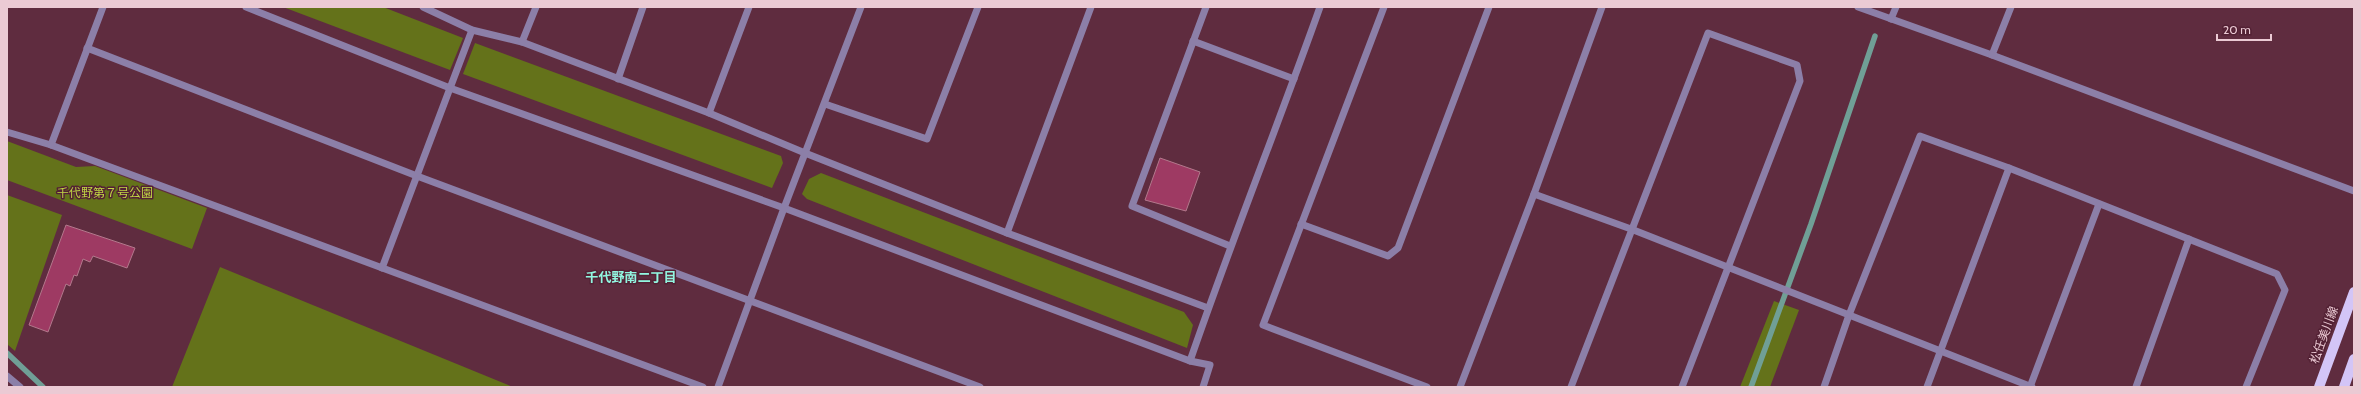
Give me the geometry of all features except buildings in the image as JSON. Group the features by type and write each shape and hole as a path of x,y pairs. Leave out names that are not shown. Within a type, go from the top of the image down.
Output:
{"main road":[{"name":"松任美川線","path":"2319,387 2354,292"},
{"path":"2344,387 2354,359"}],"street":[{"path":"52,145 103,7"},
{"path":"246,7 450,88 784,208 1190,361 1210,365 1203,387"},
{"path":"522,42 536,7"},
{"path":"618,79 643,7"},
{"path":"709,112 749,7"},
{"path":"718,387 784,208 862,7"},
{"path":"825,104 927,138 978,7"},
{"path":"1007,233 1091,7"},
{"path":"1206,7 1132,206 1230,246"},
{"path":"1190,361 1230,246 1254,188 1320,7"},
{"path":"1384,7 1263,325 1427,387"},
{"path":"1301,224 1388,256 1398,248 1489,7"},
{"path":"1460,387 1534,194 1602,7"},
{"path":"1858,7 1992,55 2354,191"},
{"path":"1891,20 1896,7"},
{"path":"1992,55 2011,7"},
{"path":"427,8 472,30 522,42 709,112 805,153 1007,233 1208,308"},
{"path":"382,268 472,30"},
{"path":"1572,387 1708,33 1797,65 1800,81 1682,387"},
{"path":"1193,41 1294,79"},
{"path":"87,48 417,176 980,387"},
{"path":"7,132 52,145 703,387"},
{"path":"1824,387 1849,315 1920,136 2009,168 2277,274 2285,290 2246,387"},
{"path":"1927,387 2009,168"},
{"path":"1534,194 1632,229 2031,387 2099,204"},
{"path":"2136,387 2189,239"},
{"path":"7,376 20,387"}],"green space":[{"path":"283,7 383,7 463,38 450,70"},
{"path":"475,43 781,156 783,163 772,188 463,74"},
{"name":"千代野第７号公園","path":"7,141 76,167 95,166 207,208 192,249 7,180"},
{"path":"821,173 1184,312 1193,325 1187,348 807,199 802,194 809,179"},
{"path":"7,195 62,215 15,351 7,344"},
{"path":"220,267 513,387 172,387"},
{"path":"1774,301 1799,310 1770,387 1740,387"}],"waterway":[{"path":"1751,387 1811,224 1875,36"},
{"path":"7,353 43,387"}],"district":[{"name":"千代野南二丁目","path":"631,277"}]}
